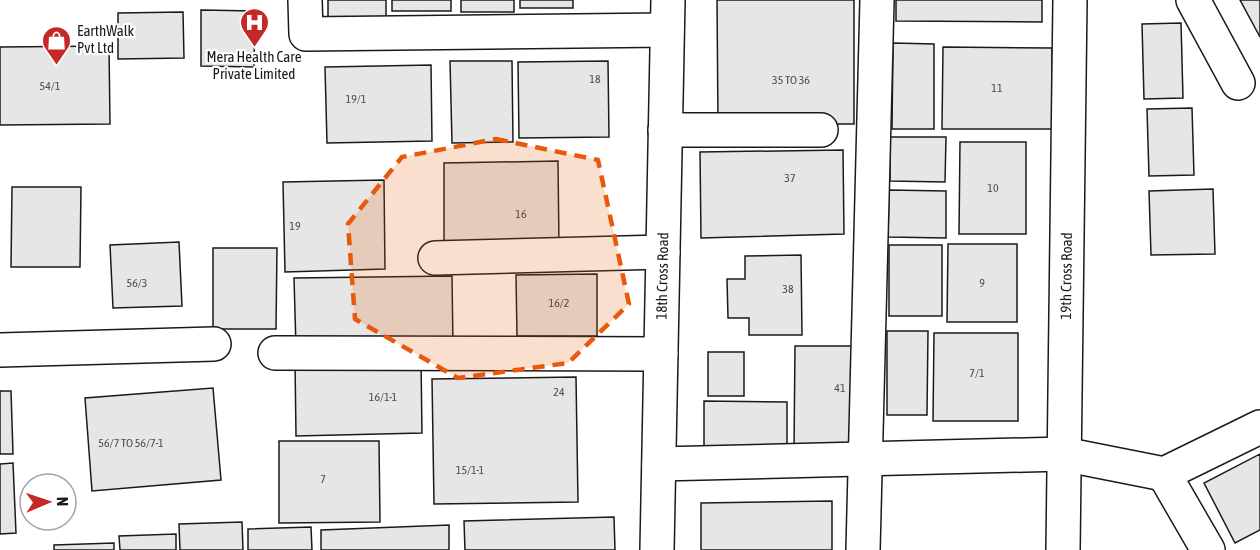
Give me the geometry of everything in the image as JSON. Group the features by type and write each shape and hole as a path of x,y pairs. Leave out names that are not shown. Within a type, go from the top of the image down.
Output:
{"street":[{"path":"305,0 306,34 668,15"},
{"path":"863,550 877,0"},
{"name":"19th Cross Road","path":"1063,550 1070,0"},
{"path":"1193,0 1238,83"},
{"name":"18th Cross Road","path":"657,550 668,15"},
{"path":"665,130 821,130"},
{"path":"435,258 663,252"},
{"path":"0,350 214,344"},
{"path":"275,353 661,354"},
{"path":"659,464 1063,454 1164,474 1260,427"},
{"path":"1164,474 1208,550"}],"highlighted area":[{"path":"496,139 598,160 629,304 568,363 458,378 355,319 348,224 402,157"}],"building":[{"path":"328,0 386,0 386,22 328,23"},
{"path":"392,0 451,0 451,11 392,11"},
{"path":"461,0 514,0 514,12 461,12"},
{"path":"520,0 573,0 573,8 520,8"},
{"path":"717,0 854,0 854,124 718,124"},
{"path":"896,0 1042,0 1042,22 896,21"},
{"path":"1240,0 1260,0 1260,37"},
{"path":"201,10 255,11 254,67 201,66"},
{"path":"183,12 184,58 118,59 118,13"},
{"path":"1181,23 1183,98 1144,99 1142,24"},
{"path":"893,43 934,44 934,129 892,129"},
{"path":"109,46 110,124 0,125 0,47"},
{"path":"943,47 1052,48 1052,129 942,129"},
{"path":"450,61 512,61 513,142 452,143"},
{"path":"608,61 609,137 519,138 518,62"},
{"path":"431,65 432,141 327,143 325,67"},
{"path":"1192,108 1194,175 1149,176 1147,109"},
{"path":"890,137 946,137 945,182 890,181"},
{"path":"960,142 1026,142 1026,234 959,234"},
{"path":"843,150 844,234 701,238 700,152"},
{"path":"558,161 559,246 444,247 444,163"},
{"path":"384,180 385,269 285,272 283,182"},
{"path":"12,187 81,187 80,267 11,267"},
{"path":"1213,189 1215,254 1151,255 1149,191"},
{"path":"889,190 946,191 946,238 888,237"},
{"path":"179,242 182,306 113,308 110,245"},
{"path":"948,244 1017,244 1017,322 947,322"},
{"path":"889,245 942,245 942,316 889,316"},
{"path":"213,248 277,248 276,329 213,329"},
{"path":"801,255 802,335 749,335 749,318 728,318 727,279 745,279 745,256"},
{"path":"597,274 597,336 517,336 516,275"},
{"path":"452,276 453,346 296,348 294,278"},
{"path":"887,331 928,331 927,415 887,415"},
{"path":"934,333 1018,333 1018,421 933,421"},
{"path":"795,346 857,346 856,449 794,449"},
{"path":"708,352 744,352 744,396 708,396"},
{"path":"421,359 422,433 296,436 295,361"},
{"path":"576,377 578,502 434,504 432,379"},
{"path":"213,388 221,480 92,491 85,398"},
{"path":"0,391 11,391 13,454 0,454"},
{"path":"704,401 787,402 787,457 704,457"},
{"path":"279,441 379,441 380,522 279,523"},
{"path":"1260,454 1260,530 1235,543 1204,483"},
{"path":"13,463 16,533 0,534 0,464"},
{"path":"832,501 832,550 701,550 701,503"},
{"path":"614,517 615,550 465,550 464,521"},
{"path":"242,522 243,550 180,550 179,524"},
{"path":"449,525 449,550 321,550 321,530"},
{"path":"311,527 312,550 248,550 248,529"},
{"path":"176,534 176,550 120,550 119,536"},
{"path":"114,543 114,550 54,550 54,545"}],"place":[{"name":"Mera Health Care Private Limited","path":"254,48"},
{"name":"EarthWalk Pvt Ltd","path":"56,66"}]}
